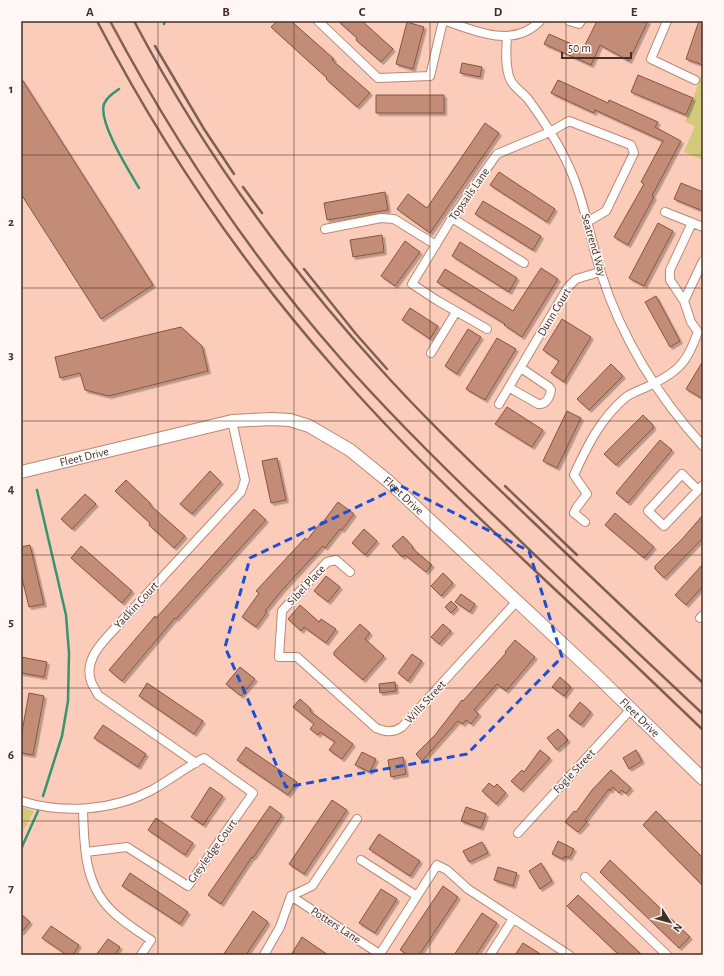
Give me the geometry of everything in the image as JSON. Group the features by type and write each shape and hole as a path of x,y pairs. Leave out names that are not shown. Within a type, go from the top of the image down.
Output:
{"street":[{"path":"318,21 378,78 430,76 444,21 483,34 507,37 519,34 540,21"},
{"path":"569,21 580,24 581,21"},
{"path":"667,21 651,59 695,80"},
{"name":"Seatrend Way","path":"507,37 507,69 510,81 527,98 550,132 570,170 580,194 600,272 622,328 654,383 688,430 703,446"},
{"name":"Topsails Lane","path":"456,312 412,284 452,218 497,154 550,132 569,121 631,145 634,153 606,211 587,222"},
{"path":"666,212 703,227"},
{"path":"325,229 381,218 394,219 436,245"},
{"path":"452,218 524,263"},
{"path":"585,522 574,513 587,494 574,475 584,453 601,424 612,410 628,396 674,371 683,363 698,332 691,322 684,301 670,280 670,270 692,223"},
{"path":"684,301 703,261"},
{"name":"Dunn Court","path":"499,404 510,388 568,287 576,279 600,272"},
{"path":"432,353 456,312 487,329"},
{"path":"510,388 538,404 542,404 548,398 551,390 549,387 521,368"},
{"name":"Fleet Drive","path":"21,472 232,421 271,419 299,422 308,426 345,447 388,481 518,601 703,779"},
{"name":"Yadkin Court","path":"196,763 98,695 90,680 90,664 95,651 108,636 241,492 245,480 232,421"},
{"path":"682,474 700,487 664,526 648,511 682,474"},
{"name":"Sibel Place","path":"279,657 282,611 327,562 336,560 350,572"},
{"name":"Wills Street","path":"279,657 297,657 376,728 389,732 397,730 402,726 518,601"},
{"name":"Fogle Street","path":"518,833 631,709"},
{"name":"Greyledge Court","path":"86,852 127,847 188,886 253,793 204,758 196,763"},
{"path":"21,801 50,807 84,809 110,806 133,798 159,786 196,763"},
{"path":"84,809 87,862 92,882 104,902 122,920 151,940 141,955"},
{"path":"264,955 280,927 291,896 312,886 357,819"},
{"path":"361,860 417,896"},
{"path":"381,955 437,864 447,870 468,889 569,955"},
{"path":"585,877 667,955"},
{"name":"Potters Lane","path":"291,896 381,955"},
{"path":"490,955 513,919"}],"highlighted area":[{"path":"401,486 529,551 562,657 467,754 286,787 225,647 250,558"}],"green space":[{"path":"703,70 703,160 684,152 695,126 685,122"},
{"path":"21,807 34,811 21,835"}],"building":[{"path":"277,21 291,21 334,59 332,60 370,93 357,107 271,27"},
{"path":"338,21 362,21 393,49 381,62 356,40 357,38"},
{"path":"597,21 648,21 629,61 600,45 591,65 544,44 549,34 583,49"},
{"path":"699,21 703,21 703,65 686,59"},
{"path":"407,22 424,27 413,69 396,64"},
{"path":"462,63 482,67 480,77 460,73"},
{"path":"638,75 693,98 686,115 631,92"},
{"path":"21,78 153,285 101,319 21,194"},
{"path":"558,80 608,103 609,100 658,122 655,127 681,141 652,196 654,197 628,245 614,237 644,184 641,182 663,141 595,110 594,113 551,93"},
{"path":"376,95 444,95 444,113 376,113"},
{"path":"485,123 499,133 430,233 397,209 408,194 427,208"},
{"path":"499,172 555,209 547,222 490,185"},
{"path":"681,183 703,192 703,211 674,199"},
{"path":"385,192 388,210 327,220 324,203"},
{"path":"483,201 541,236 533,250 475,214"},
{"path":"658,223 673,231 644,286 629,278"},
{"path":"382,235 384,252 353,257 350,240"},
{"path":"405,241 420,252 395,286 381,276"},
{"path":"460,242 517,278 509,292 452,256"},
{"path":"541,268 558,279 522,337 504,325 505,324 437,282 445,269 513,311"},
{"path":"656,296 680,341 670,347 645,302"},
{"path":"410,308 438,326 430,339 402,320"},
{"path":"562,319 591,337 564,382 551,373 559,361 543,350"},
{"path":"181,327 202,346 208,371 109,396 85,390 80,373 60,378 55,357"},
{"path":"468,329 481,337 457,374 445,366"},
{"path":"497,338 516,349 485,400 466,389"},
{"path":"703,361 703,399 686,389"},
{"path":"611,364 623,376 589,410 577,399"},
{"path":"507,407 543,430 532,447 495,424"},
{"path":"567,411 581,418 557,468 543,461"},
{"path":"643,415 653,425 653,428 616,465 604,454"},
{"path":"660,440 672,450 628,503 616,493"},
{"path":"277,458 286,500 271,503 262,461"},
{"path":"210,471 221,482 192,514 180,504"},
{"path":"126,480 151,504 150,505 185,536 174,548 149,525 150,523 115,491"},
{"path":"85,494 96,504 72,529 61,519"},
{"path":"338,502 354,514 342,530 340,529 325,548 323,546 283,589 265,611 267,612 256,627 242,617 259,593 256,591 305,538 307,540"},
{"path":"254,509 266,520 176,619 175,618 122,681 109,670 155,616 156,618"},
{"path":"615,513 654,547 644,558 605,525"},
{"path":"703,515 703,538 664,578 655,569 655,566"},
{"path":"364,529 377,541 365,555 352,543"},
{"path":"403,536 413,547 412,548 432,565 426,572 405,555 402,557 392,546"},
{"path":"30,545 44,604 29,607 21,574 21,547"},
{"path":"81,546 132,591 122,603 71,558"},
{"path":"703,564 703,586 686,605 675,595"},
{"path":"443,573 453,583 441,596 431,586"},
{"path":"326,576 340,587 328,602 314,591"},
{"path":"461,594 475,604 470,612 455,602"},
{"path":"451,601 457,607 451,613 445,607"},
{"path":"300,605 319,622 321,619 336,629 326,643 304,627 301,631 288,619"},
{"path":"360,624 370,633 365,639 384,656 363,680 334,655 334,652"},
{"path":"443,624 451,631 439,644 431,637"},
{"path":"515,640 535,657 506,691 497,684 474,710 479,714 471,724 466,720 463,724 458,721 422,761 416,754 435,735 462,700 463,701 506,653 505,652"},
{"path":"412,654 422,661 408,681 398,673"},
{"path":"21,657 47,662 44,677 21,673"},
{"path":"240,667 255,679 241,696 226,684"},
{"path":"560,677 571,687 564,696 552,687"},
{"path":"395,682 396,691 380,693 379,684"},
{"path":"147,683 203,721 194,734 139,696"},
{"path":"29,693 44,696 33,755 21,753 21,737"},
{"path":"300,699 311,709 310,711 353,744 342,759 329,750 335,742 320,732 318,735 310,729 314,724 293,707"},
{"path":"580,702 591,712 581,725 569,716"},
{"path":"103,725 146,754 138,767 94,738"},
{"path":"558,729 568,740 557,750 547,738"},
{"path":"246,747 297,782 288,795 237,760"},
{"path":"540,750 550,758 521,790 511,781 522,770 524,772"},
{"path":"636,750 642,761 629,769 623,758"},
{"path":"362,752 376,759 370,772 355,765"},
{"path":"403,757 406,774 391,777 388,760"},
{"path":"611,770 631,788 626,794 622,790 619,793 613,787 610,791 609,789 585,820 587,822 578,832 565,822 574,811 576,812 592,790"},
{"path":"489,783 494,787 497,784 506,793 496,804 482,791"},
{"path":"210,787 223,796 203,825 191,817"},
{"path":"332,800 347,810 304,874 289,864"},
{"path":"270,806 282,815 221,904 208,895"},
{"path":"466,807 486,814 481,828 461,821"},
{"path":"656,811 703,858 703,886 643,825"},
{"path":"156,818 193,843 185,855 148,830"},
{"path":"379,834 420,861 410,876 369,849"},
{"path":"558,841 574,849 569,858 565,856 563,859 552,854"},
{"path":"482,842 488,853 469,862 463,851"},
{"path":"610,860 690,937 679,948 600,872"},
{"path":"541,863 552,881 540,889 529,871"},
{"path":"498,867 517,873 513,886 494,880"},
{"path":"130,873 188,912 180,924 122,886"},
{"path":"443,886 458,897 419,955 408,955 400,950"},
{"path":"381,889 397,899 375,933 359,923"},
{"path":"578,895 642,955 619,955 567,906"},
{"path":"253,911 268,922 246,955 223,955"},
{"path":"482,913 497,923 476,955 454,955"},
{"path":"21,914 30,922 21,933"},
{"path":"51,926 79,945 73,955 67,955 42,938"},
{"path":"302,937 328,955 291,955"},
{"path":"108,939 120,947 115,955 96,955"},
{"path":"523,943 542,955 515,955"}],"waterway":[{"path":"119,89 107,99 104,104 103,112 110,134 122,159 139,188"},
{"path":"37,490 66,615 69,653 68,701 62,736 43,796"},
{"path":"21,849 38,811"}],"railway":[{"path":"97,21 149,114 206,203 269,289 336,370 382,421 430,470 703,730"},
{"path":"110,21 160,110 216,197 276,280 341,359 442,466 579,598 703,714"},
{"path":"134,21 186,112 244,200 307,283 341,324 412,403 451,442 703,683"},
{"path":"155,46 204,129 234,174"},
{"path":"243,187 262,213"},
{"path":"304,269 356,334 387,369"},
{"path":"505,486 577,555"}]}
